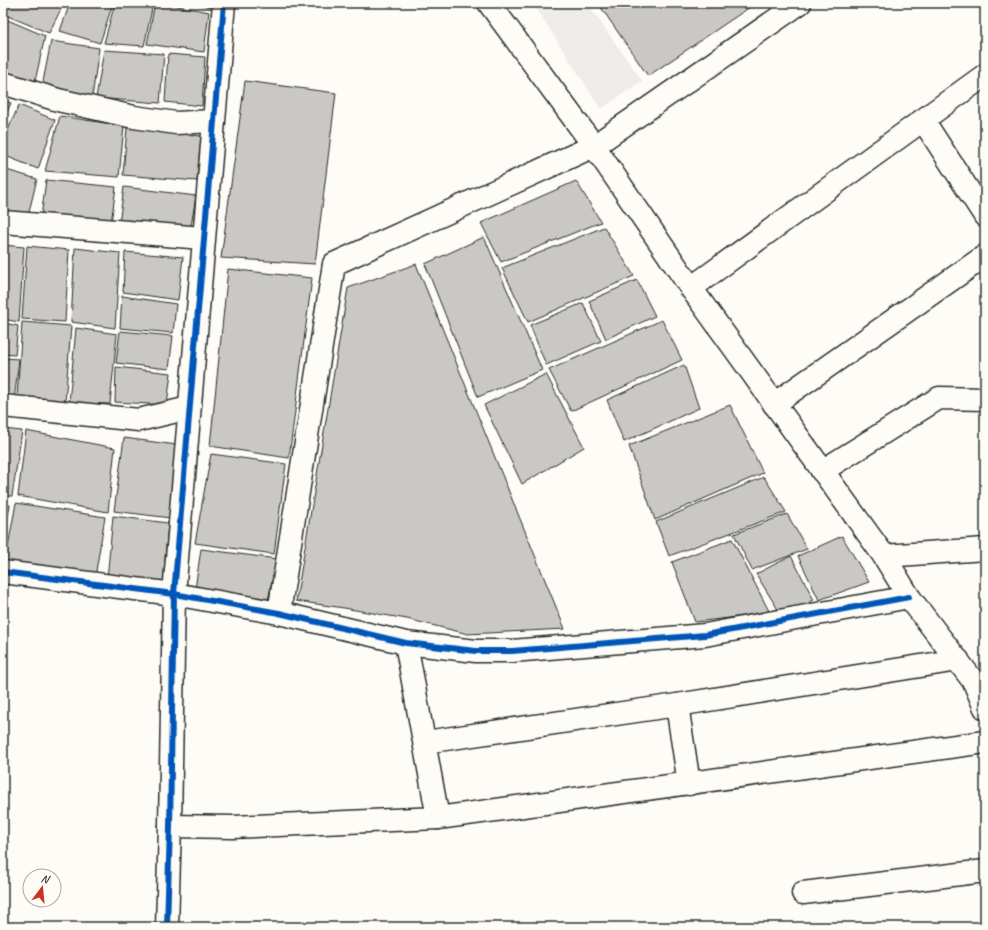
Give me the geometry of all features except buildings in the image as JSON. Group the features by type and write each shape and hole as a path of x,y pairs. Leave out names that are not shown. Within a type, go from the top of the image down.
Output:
{"street":[{"path":"167,927 174,594 224,3"},
{"path":"489,3 594,146 691,288 884,556 909,597 974,682 985,708"},
{"path":"279,613 334,264 594,146 800,3"},
{"path":"691,288 985,76"},
{"path":"3,83 58,100 134,117 176,123 213,121"},
{"path":"923,120 985,216"},
{"path":"3,222 203,238"},
{"path":"774,404 985,256"},
{"path":"822,471 939,398 985,399"},
{"path":"3,406 139,420 189,408"},
{"path":"884,556 985,549"},
{"path":"3,572 174,594 279,613 406,643 476,651 512,651 705,635 909,597"},
{"path":"406,643 438,818"},
{"path":"425,742 678,705 958,660"},
{"path":"678,705 689,784"},
{"path":"170,826 233,827 438,818 985,742"},
{"path":"803,893 985,871"}],"shaded area":[{"path":"533,3 587,3 642,81 601,109"}],"cycle path":[{"path":"167,927 174,594 224,3"},
{"path":"3,572 174,594 279,613 406,643 476,651 512,651 705,635 909,597"}]}
